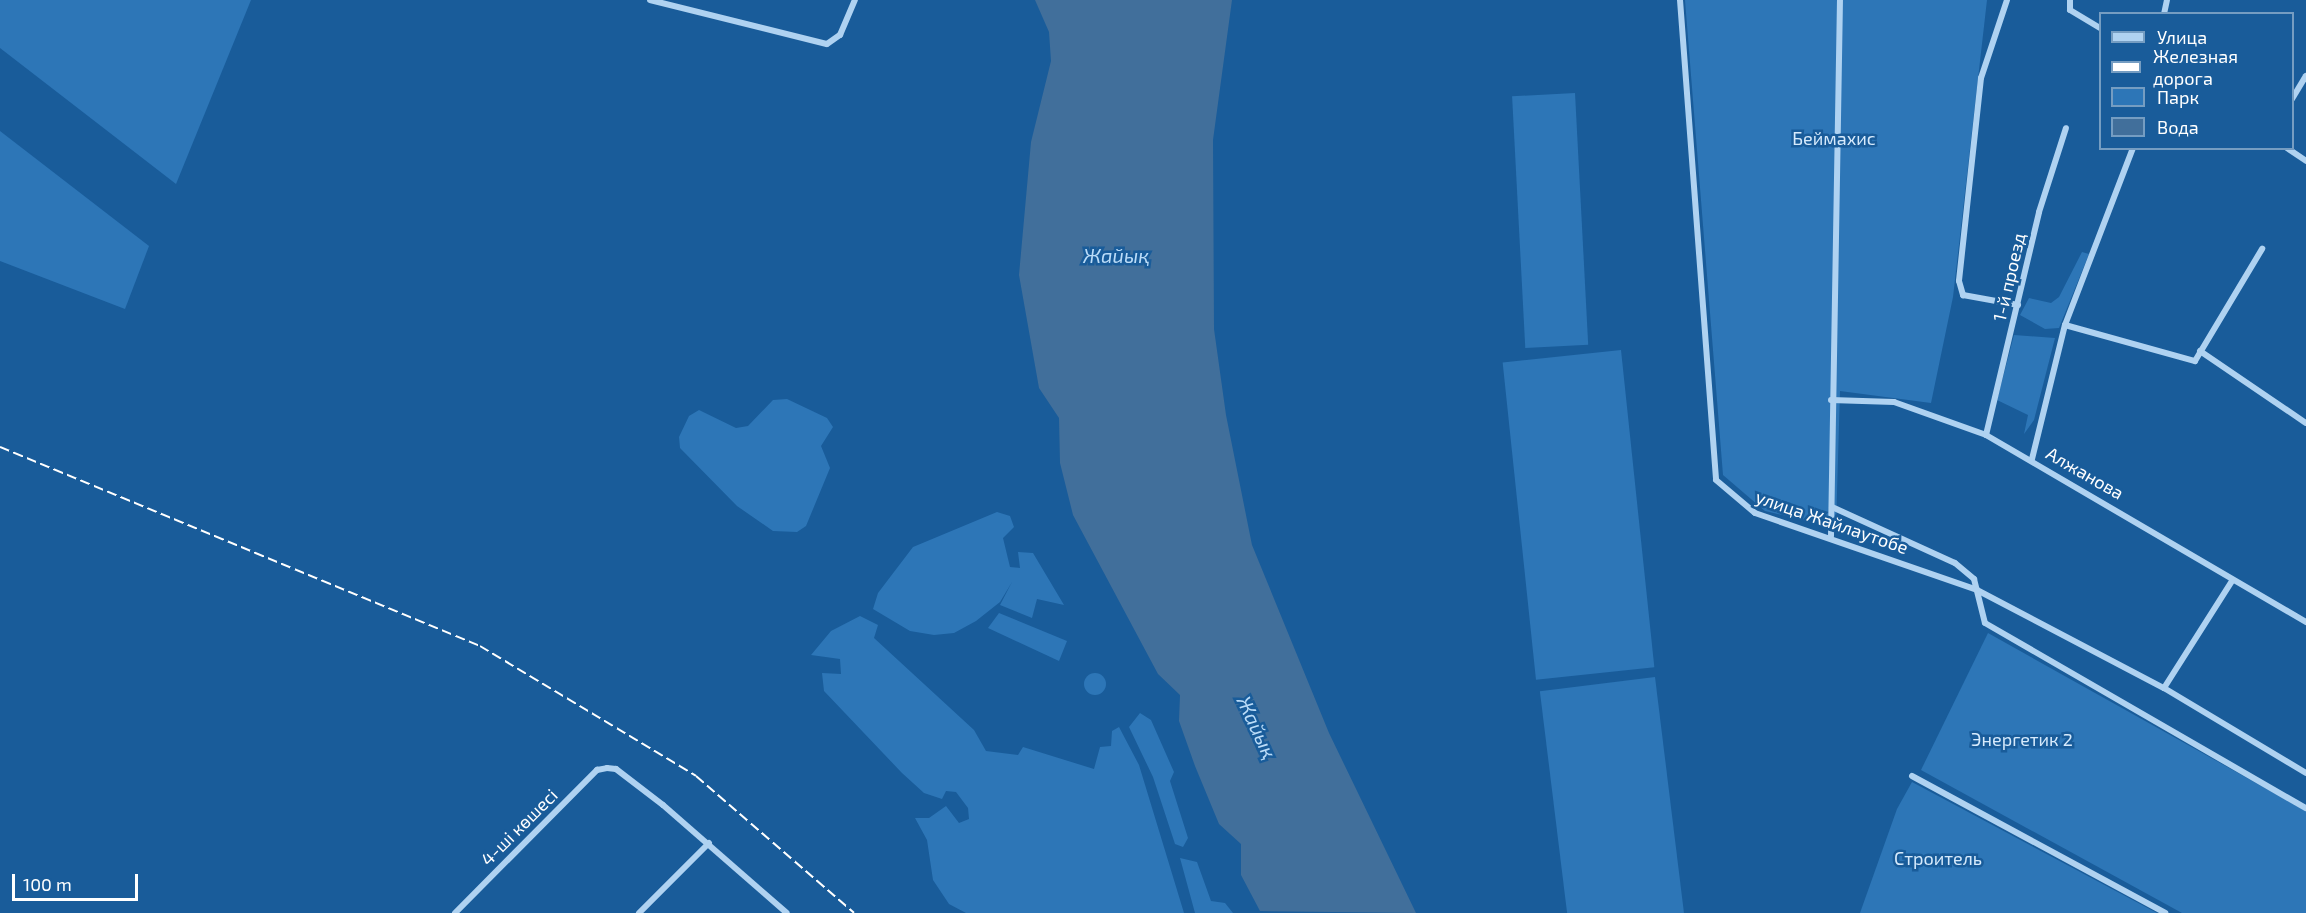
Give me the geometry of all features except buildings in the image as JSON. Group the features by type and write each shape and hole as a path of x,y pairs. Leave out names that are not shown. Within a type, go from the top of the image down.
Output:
{"street":[{"path":"650,0 827,44 840,35 855,0"},
{"name":"улица Жайлаутобе","path":"1680,0 1716,480 1755,513 1831,536 1977,590 2164,688 2306,772"},
{"path":"1831,536 1831,400 1840,0"},
{"path":"2007,0 1981,78 1959,281 1963,295 2018,305"},
{"path":"2070,0 2070,10 2099,27"},
{"path":"2294,96 2306,76"},
{"name":"1-й проезд","path":"1986,435 2018,305 2066,128"},
{"path":"2032,459 2065,325 2132,150"},
{"path":"2290,150 2306,161"},
{"path":"2065,325 2196,361 2262,249"},
{"path":"2200,351 2306,423"},
{"name":"Алжанова","path":"1831,400 1894,402 1986,435 2032,459 2232,581 2306,622"},
{"path":"1832,507 1954,562 1977,590 1985,623 2306,807"},
{"path":"2164,688 2232,581"},
{"name":"4-шi көшесі","path":"455,913 597,770 616,769 709,843"},
{"path":"1912,776 2165,913"},
{"path":"639,913 709,843 787,913"}],"green space":[{"path":"0,0 251,0 176,184 0,48"},
{"name":"Беймахис","path":"1685,0 1987,0 1953,297 1931,403 1840,391 1836,527 1765,511 1723,475"},
{"path":"1575,93 1588,345 1525,348 1512,96"},
{"path":"0,131 149,246 125,309 0,261"},
{"path":"2082,252 2089,254 2059,328 2045,329 2020,315 2029,298 2051,303 2059,297"},
{"path":"2014,335 2055,338 2034,420 2024,434 2028,415 1997,400"},
{"path":"1621,350 1654,667 1536,680 1503,362"},
{"path":"787,399 827,418 833,427 821,446 830,468 806,526 797,532 773,531 737,506 680,448 679,437 689,416 699,410 736,428 748,426 773,400"},
{"path":"997,512 1010,516 1014,527 1003,538 1010,567 1020,568 1018,552 1033,553 1064,605 1037,599 1032,618 1000,605 1012,582 1000,602 976,621 954,633 934,635 910,631 873,609 878,593 913,547"},
{"path":"999,613 1067,641 1059,661 988,628"},
{"path":"860,616 878,625 874,638 974,730 986,751 1018,755 1023,747 1094,769 1100,747 1111,746 1112,731 1119,727 1139,765 1184,913 966,913 949,904 933,880 927,840 915,818 929,818 946,806 959,823 969,819 968,808 956,792 946,791 942,799 924,793 902,773 824,691 822,673 841,674 840,659 811,655 831,631"},
{"name":"Энергетик 2","path":"1988,633 2306,811 2306,913 2182,913 1921,770"},
{"path":"1095,673 1103,676 1106,684 1103,692 1095,695 1087,692 1084,684 1087,676"},
{"path":"1655,677 1684,913 1567,913 1540,691"},
{"path":"1140,713 1151,720 1174,772 1170,781 1188,838 1183,847 1175,844 1153,777 1129,727"},
{"name":"Строитель","path":"1912,782 2157,913 1860,913 1897,809"},
{"path":"1180,858 1197,862 1211,901 1225,903 1233,913 1195,913"}],"water":[{"name":"Жайық","path":"1035,0 1232,0 1213,140 1214,329 1226,415 1252,545 1329,733 1416,913 1260,911 1241,875 1241,844 1219,824 1195,766 1179,721 1180,695 1158,674 1073,515 1060,463 1059,418 1039,388 1019,275 1031,142 1051,61 1049,32"}],"railway":[{"path":"0,447 480,646 696,776 854,913"}]}
